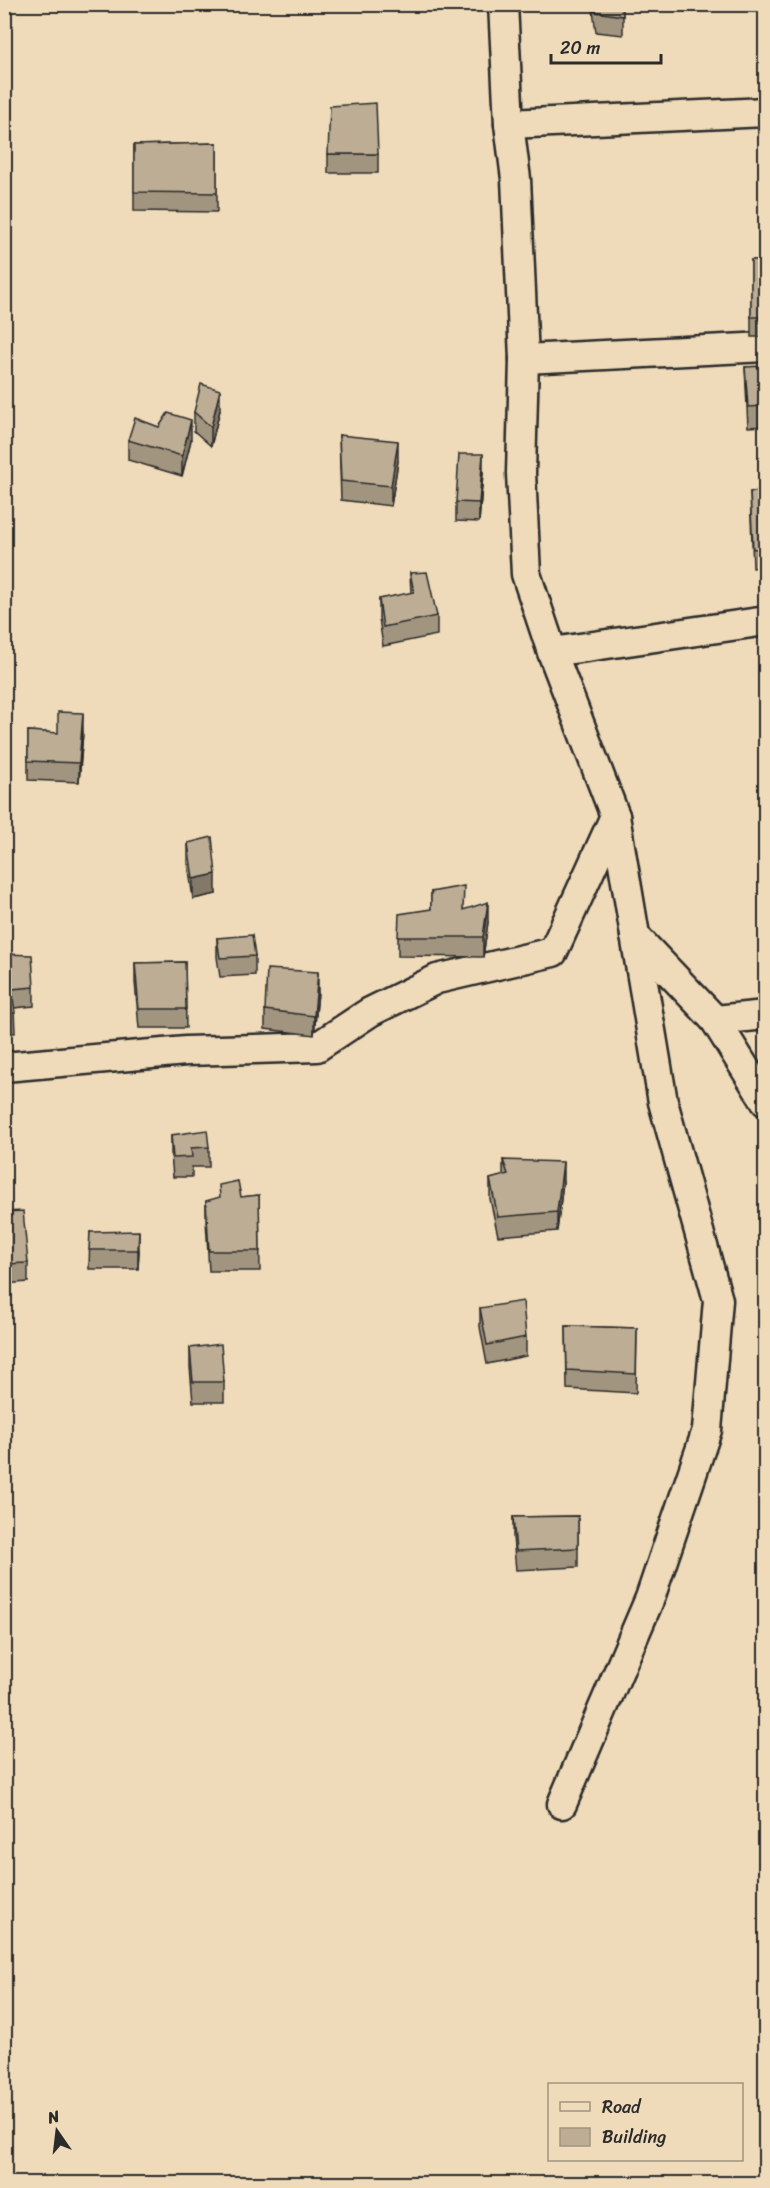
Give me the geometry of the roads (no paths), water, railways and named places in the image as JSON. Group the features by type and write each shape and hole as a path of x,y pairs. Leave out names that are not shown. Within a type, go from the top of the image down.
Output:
{"street":[{"path":"503,4 509,124 516,179 524,359 521,473 526,574 552,651 615,816 663,1102 718,1300 707,1430 650,1598 562,1804"},
{"path":"509,124 765,112"},
{"path":"524,359 765,347"},
{"path":"552,651 765,621"},
{"path":"4,1067 186,1051 317,1047 370,1012 437,979 553,952 615,816"},
{"path":"635,936 715,1020 765,1102"},
{"path":"715,1020 765,1015"}]}
